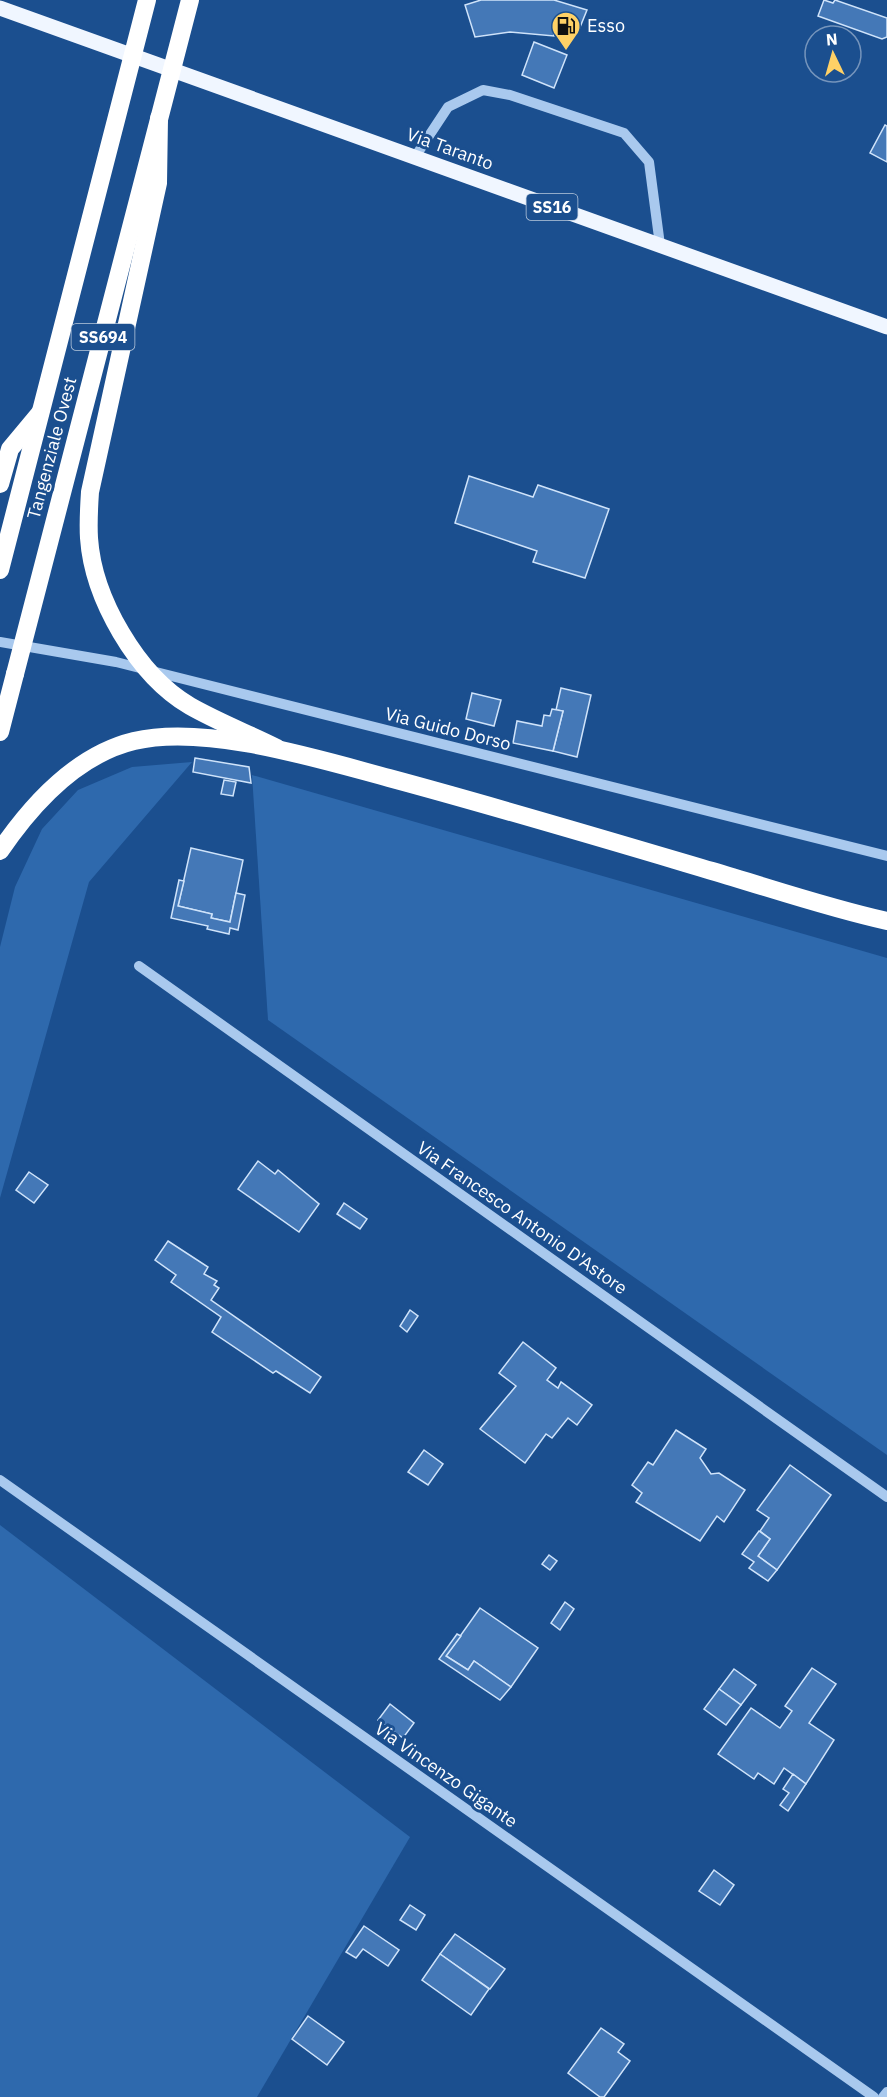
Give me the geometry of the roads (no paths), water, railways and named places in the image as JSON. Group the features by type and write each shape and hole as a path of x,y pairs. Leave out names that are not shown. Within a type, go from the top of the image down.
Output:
{"highway":[{"name":"Tangenziale Ovest","path":"0,570 147,0"},
{"name":"Tangenziale Ovest","path":"0,732 190,0"},
{"path":"159,118 158,183 90,492 89,539 100,588 119,630 143,665 189,705 277,748"},
{"path":"0,484 10,449 40,413"},
{"path":"0,851 23,816 56,785 93,757 135,741 186,737 277,748 495,807 887,921"}],"main road":[{"name":"Via Taranto","path":"0,8 887,327"}],"street":[{"path":"415,157 448,107 483,90 510,95 624,133 650,162 660,245"},
{"name":"Via Guido Dorso","path":"0,642 116,662 887,856"},
{"name":"Via Francesco Antonio D'Astore","path":"139,966 887,1497"},
{"name":"Via Vincenzo Gigante","path":"0,1480 874,2097"},
{"path":"884,2097 887,2092"}],"place":[{"name":"Esso","path":"566,52"}]}
